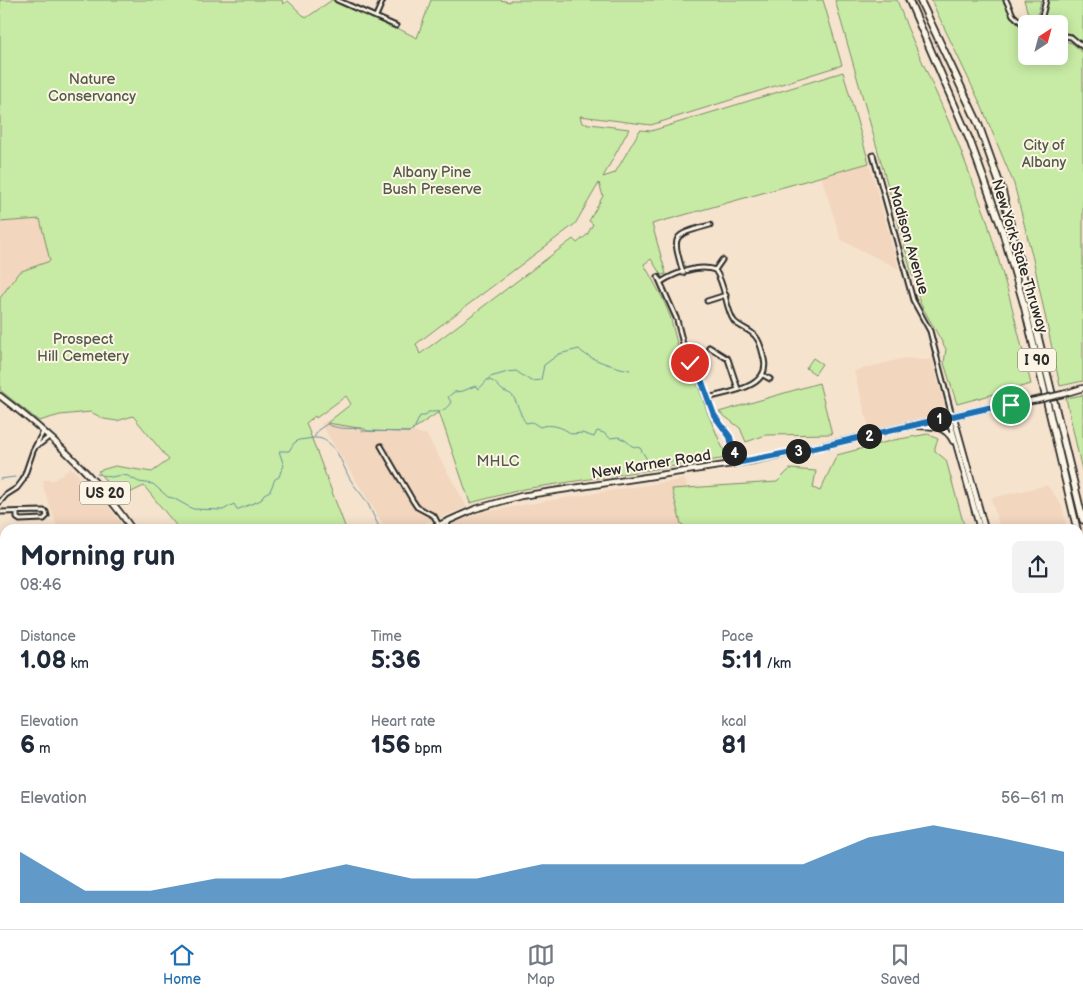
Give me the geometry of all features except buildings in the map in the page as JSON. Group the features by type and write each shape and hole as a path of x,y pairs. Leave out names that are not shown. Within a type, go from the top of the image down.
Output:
{"highway":[{"name":"New York State Thruway","path":"909,0 972,147 1002,229 1027,318 1076,524"},
{"name":"New York State Thruway","path":"920,0 978,123 1002,190 1016,240 1083,520"}],"main road":[{"name":"New Karner Road","path":"444,524 475,509 521,496 736,463 823,446 988,408 1037,400 1083,388"},
{"name":"US 20","path":"0,396 49,437 102,489 128,524"},
{"path":"952,416 950,422 979,524"},
{"path":"952,416 984,524"},
{"path":"906,427 932,426 945,430 952,438 962,463"}],"street":[{"path":"337,0 396,26"},
{"path":"376,16 383,0"},
{"path":"1006,0 1013,15 1018,20"},
{"path":"1042,15 1046,0"},
{"path":"1068,36 1083,47"},
{"name":"Madison Avenue","path":"873,155 913,300 930,331 952,416"},
{"path":"683,273 676,245 678,238 684,232 710,225"},
{"path":"715,270 722,260"},
{"path":"661,282 702,268 715,270 721,279 733,320 752,333 759,343 765,363 763,375 755,383 707,398"},
{"path":"658,277 677,320 686,356 698,375 714,415 732,442 736,463"},
{"path":"707,301 726,295"},
{"path":"709,347 728,359 738,389"},
{"path":"763,375 770,379"},
{"path":"37,445 43,432"},
{"path":"0,502 20,484 26,474 32,451 49,437"},
{"path":"381,446 413,501 418,507 434,516 438,524"},
{"path":"0,512 44,511 47,516 44,519 20,520 17,518 17,512"},
{"path":"448,524 450,520"}],"shaded area":[{"path":"869,163 899,269 841,240 821,176"},
{"path":"40,219 50,261 19,272 0,298 0,222"},
{"path":"905,358 932,359 946,412 870,431 854,371"},
{"path":"326,421 426,434 467,507 422,524 383,524 321,424"},
{"path":"71,468 104,500 121,524 56,524 44,489 43,480 54,480"},
{"path":"685,479 697,524 452,524 483,512"},
{"path":"1047,485 1062,506 1066,524 999,524 991,498"}],"green space":[{"path":"0,0 282,0 283,4 288,1 306,18 332,0 383,21 417,38 431,0 500,0 510,2 510,0 823,0 842,65 651,125 580,116 582,123 629,129 603,177 615,173 640,130 651,131 843,72 869,163 652,224 666,274 661,275 651,259 644,264 662,297 670,316 680,355 696,380 727,458 524,489 470,503 439,412 409,432 367,431 365,429 327,423 351,404 346,396 306,423 344,524 175,524 144,486 119,498 98,471 115,466 152,472 169,460 133,416 117,421 104,419 91,412 60,415 39,421 0,390 0,298 19,272 50,261 40,219 0,222","holes":["599,183 603,196 589,221 593,224 587,235 577,243 573,239 420,354 416,344 575,224"]},
{"path":"835,0 897,0 956,138 986,217 1010,299 1031,384 957,404 944,363 946,349 920,303 917,292 919,284 912,275 898,217"},
{"name":"City of Albany","path":"931,0 1002,0 1018,23 1018,65 1068,65 1068,42 1083,53 1083,381 1060,386 1034,263 1014,184 981,105"},
{"path":"1024,0 1041,0 1038,15 1028,15"},
{"path":"1047,0 1083,0 1083,45 1068,36 1068,15 1044,15"},
{"path":"813,358 822,364 815,374 806,368"},
{"path":"819,383 832,434 766,435 746,442 740,428 719,412"},
{"path":"1083,395 1083,475 1066,398"},
{"path":"928,434 938,439 935,451 946,460 964,524 681,524 672,489 777,482 790,469 816,471 813,488 820,491 837,455 894,440"}],"waterway":[{"path":"97,474 111,477 128,476 139,482 153,484 168,497 193,509 223,510 234,504 239,509 261,500 264,494 270,491 275,479 279,477 284,466 279,451 289,451 294,443 299,440 314,438 318,430 327,424 343,428 361,428 362,431 413,431 420,416 425,416 428,412 444,410 451,402 448,397 454,392 463,391 475,386 479,389 490,377 508,372 516,371 531,381 541,380 544,365 559,354 579,349 595,360 630,370"},
{"path":"488,380 494,382 513,396 526,423 532,422 540,427 556,426 571,434 582,433 594,437 597,431 604,433 610,438 618,437 632,446 640,448 648,461 652,462 708,459"},
{"path":"315,438 322,439 333,447 352,482 368,504 378,524"},
{"path":"0,479 15,477"}],"route":[{"path":"690,363 702,382 717,421 730,437 736,463 823,446 988,408 1011,405"}],"park label":[{"name":"Nature Conservancy","path":"92,88"},
{"name":"Albany Pine Bush Preserve","path":"432,180"},
{"name":"Prospect Hill Cemetery","path":"83,348"},
{"name":"MHLC","path":"498,461"}]}
